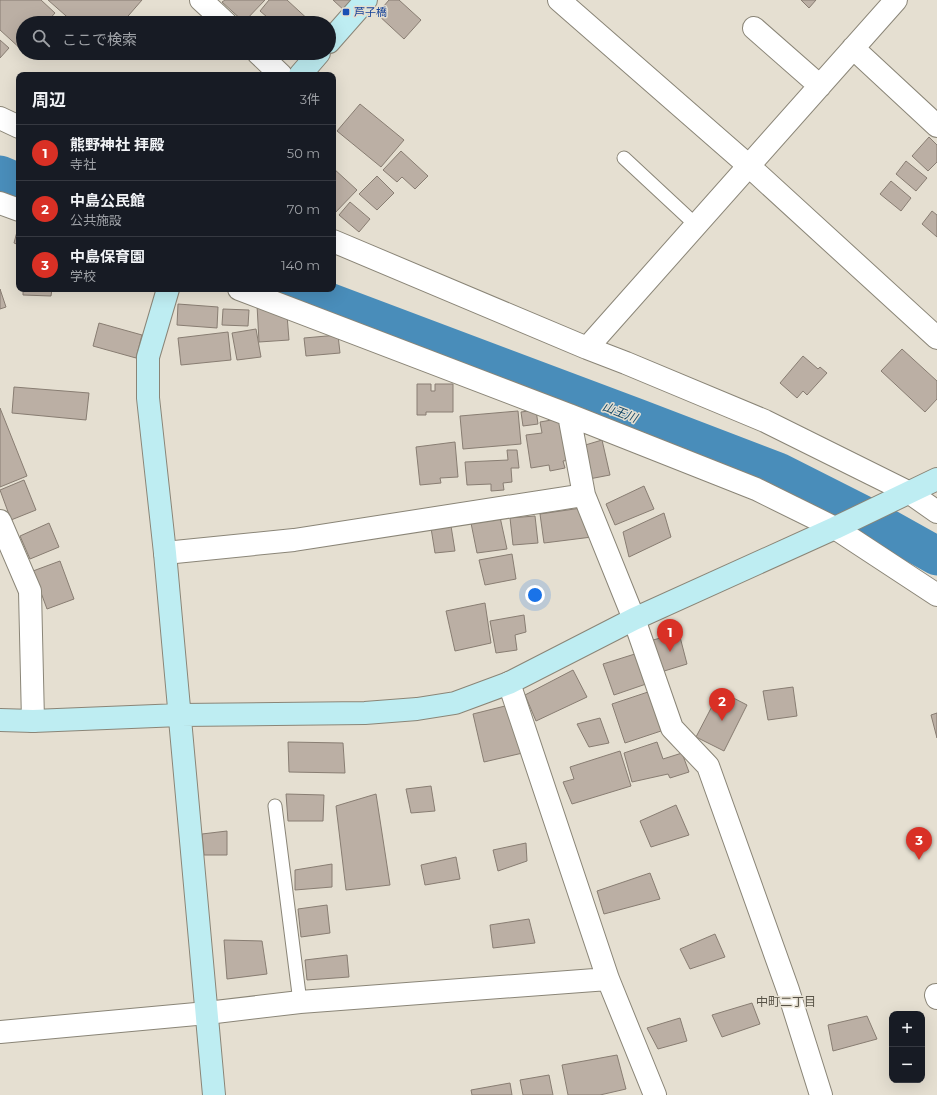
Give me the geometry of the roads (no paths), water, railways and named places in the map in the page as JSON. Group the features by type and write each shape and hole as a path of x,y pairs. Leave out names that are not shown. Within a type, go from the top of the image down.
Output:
{"street":[{"path":"201,0 218,16"},
{"path":"336,34 366,0"},
{"path":"559,0 749,166 937,338"},
{"path":"586,348 896,0"},
{"path":"754,28 820,86"},
{"path":"853,48 937,126"},
{"path":"266,60 279,72"},
{"path":"303,72 313,60"},
{"path":"0,118 16,126"},
{"path":"0,203 16,209"},
{"path":"336,242 586,348 626,362 765,421 910,493 937,512"},
{"path":"167,292 148,357 148,398 165,553 214,1095"},
{"path":"247,292 569,415 756,489 835,528 937,595"},
{"path":"569,415 584,495 634,619 672,728 708,766 788,990 821,1095"},
{"path":"0,720 33,721 180,715 365,713 417,709 455,703 509,683 634,619 835,528 937,479"},
{"path":"165,553 294,540 584,495"},
{"path":"0,521 30,591 33,721"},
{"path":"509,683 608,979 655,1095"},
{"path":"0,1032 207,1013 300,1002 608,979"}],"lane":[{"path":"624,158 696,225"},
{"path":"275,806 300,1002"}],"waterway":[{"name":"山王川","path":"0,175 16,182"},
{"name":"山王川","path":"302,292 778,472 867,517 937,556"}],"place":[{"name":"芦子橋","path":"346,12"},
{"name":"熊野神社 拝殿","path":"670,652"},
{"name":"中島公民館","path":"722,721"},
{"name":"中島保育園","path":"919,860"}],"district":[{"name":"中町二丁目","path":"786,1001"}]}
